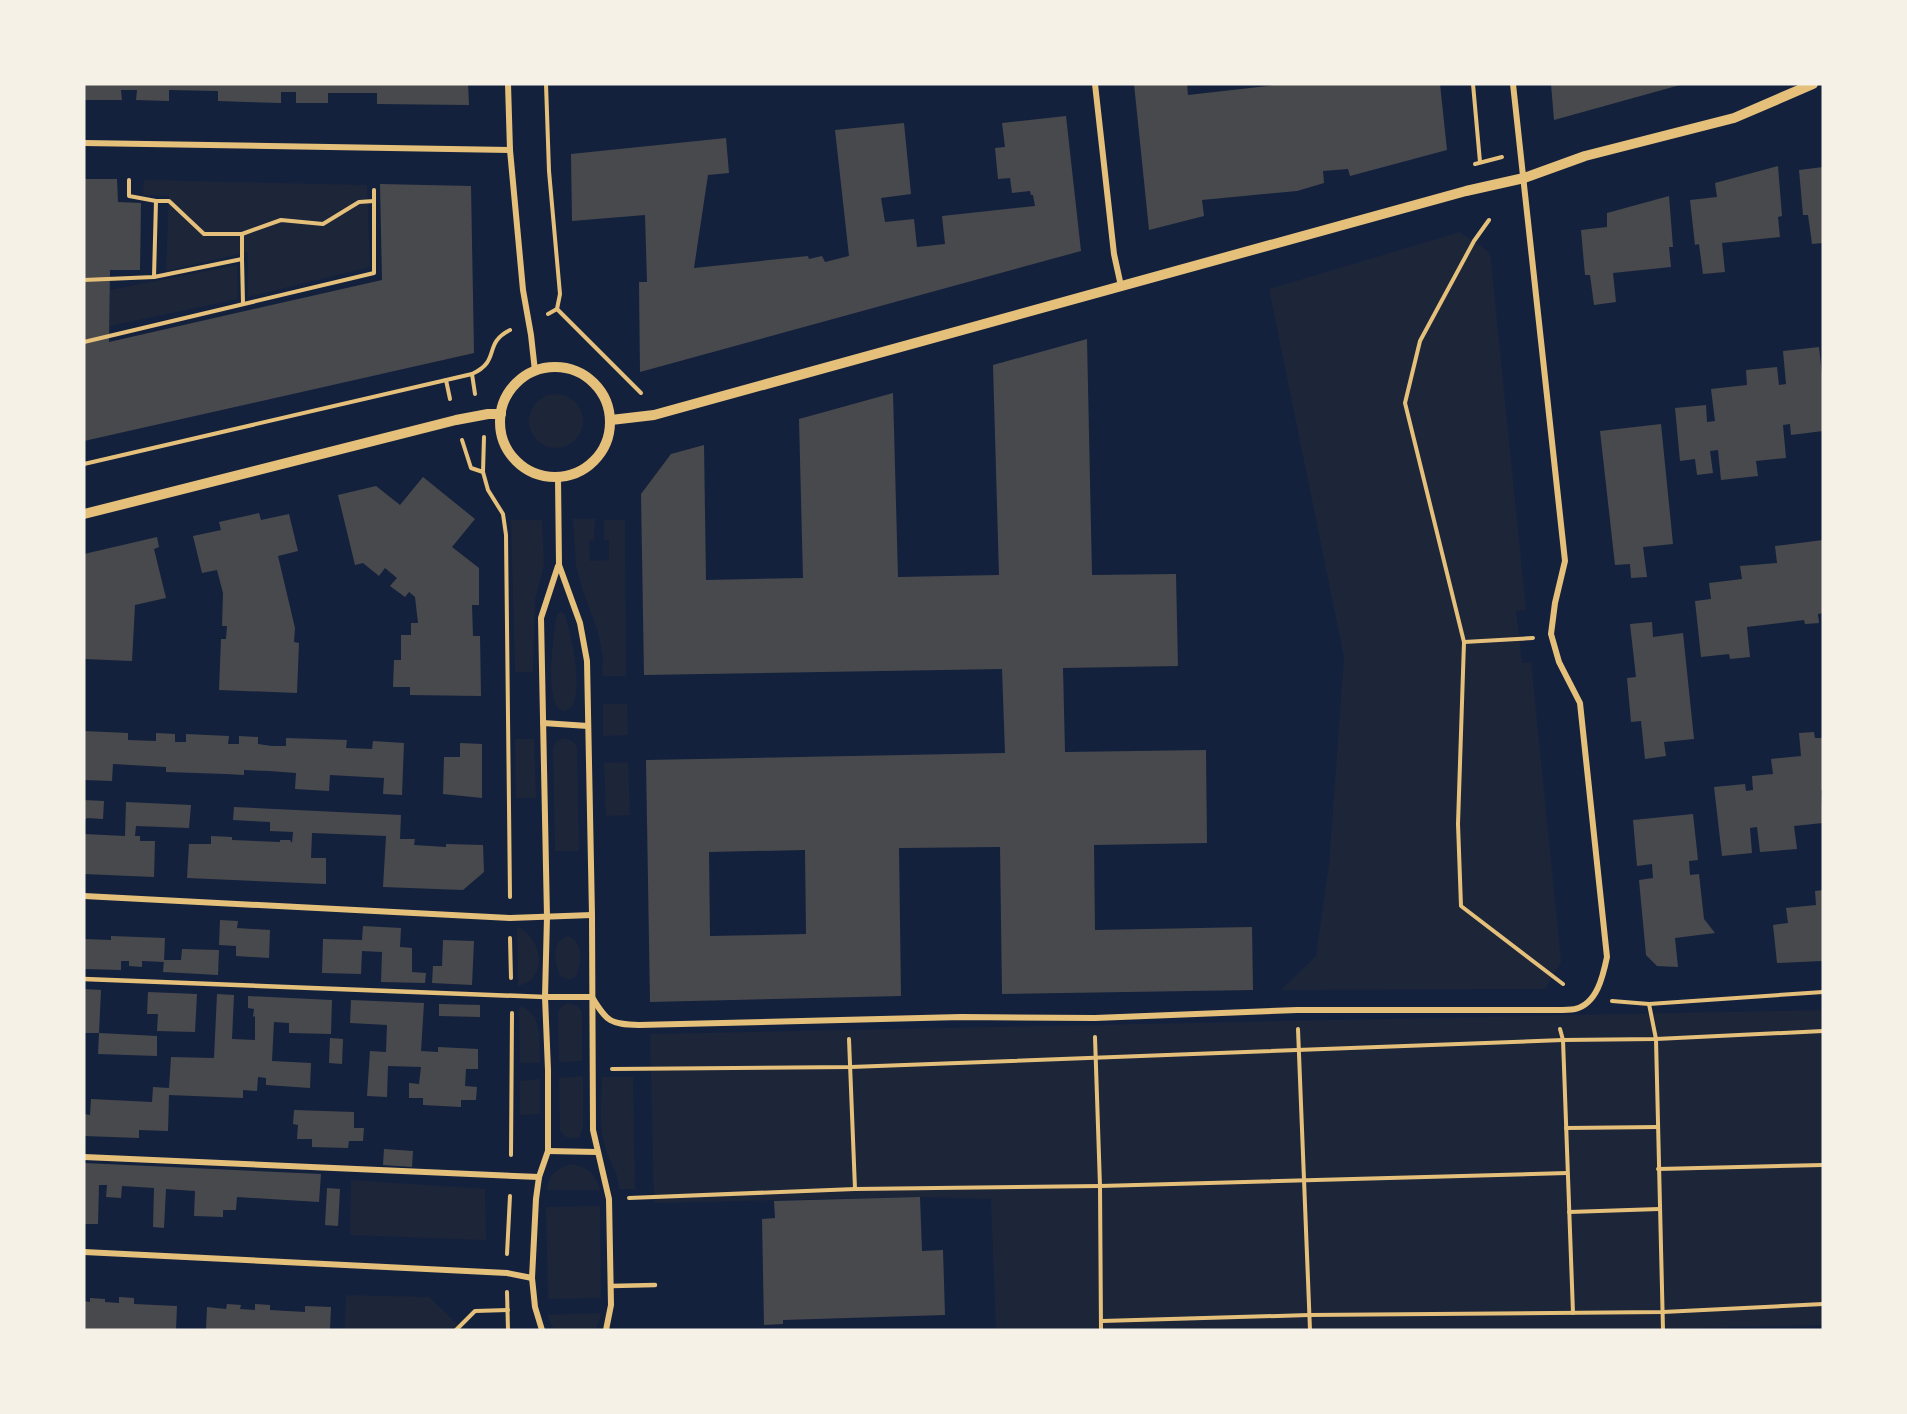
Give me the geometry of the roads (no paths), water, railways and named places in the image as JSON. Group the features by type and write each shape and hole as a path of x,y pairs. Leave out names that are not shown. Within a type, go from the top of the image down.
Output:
{"street":[{"path":"508,84 510,150 523,290 531,335 534,371"},
{"path":"1095,84 1114,254 1121,286"},
{"path":"592,997 600,1010 616,1024 961,1017 1095,1018 1297,1010 1556,1010 1578,1009 1591,999 1598,988 1607,957 1580,702 1559,662 1551,634 1555,603 1565,561 1513,84"},
{"path":"611,420 654,415 1466,191 1524,178 1586,156 1734,118 1813,84"},
{"path":"84,143 510,150"},
{"path":"549,367 579,372 602,391 608,405 611,420 608,438 601,453 589,466 573,474 558,478 526,469 514,459 505,445 501,430 504,400 522,378 534,371 549,367"},
{"path":"84,514 456,420 501,414"},
{"path":"558,478 559,565 580,622 587,661 593,1131 609,1199 611,1305 606,1330"},
{"path":"542,1330 535,1307 532,1278 536,1199 539,1177 548,1151 545,997 547,917 540,618 559,565"},
{"path":"543,723 588,726"},
{"path":"84,896 510,918 592,915"},
{"path":"545,997 592,997"},
{"path":"548,1151 597,1152"},
{"path":"84,1157 539,1177"},
{"path":"84,1252 507,1274 532,1278"}],"lane":[{"path":"84,979 545,997"},
{"path":"611,1286 655,1286"}]}
